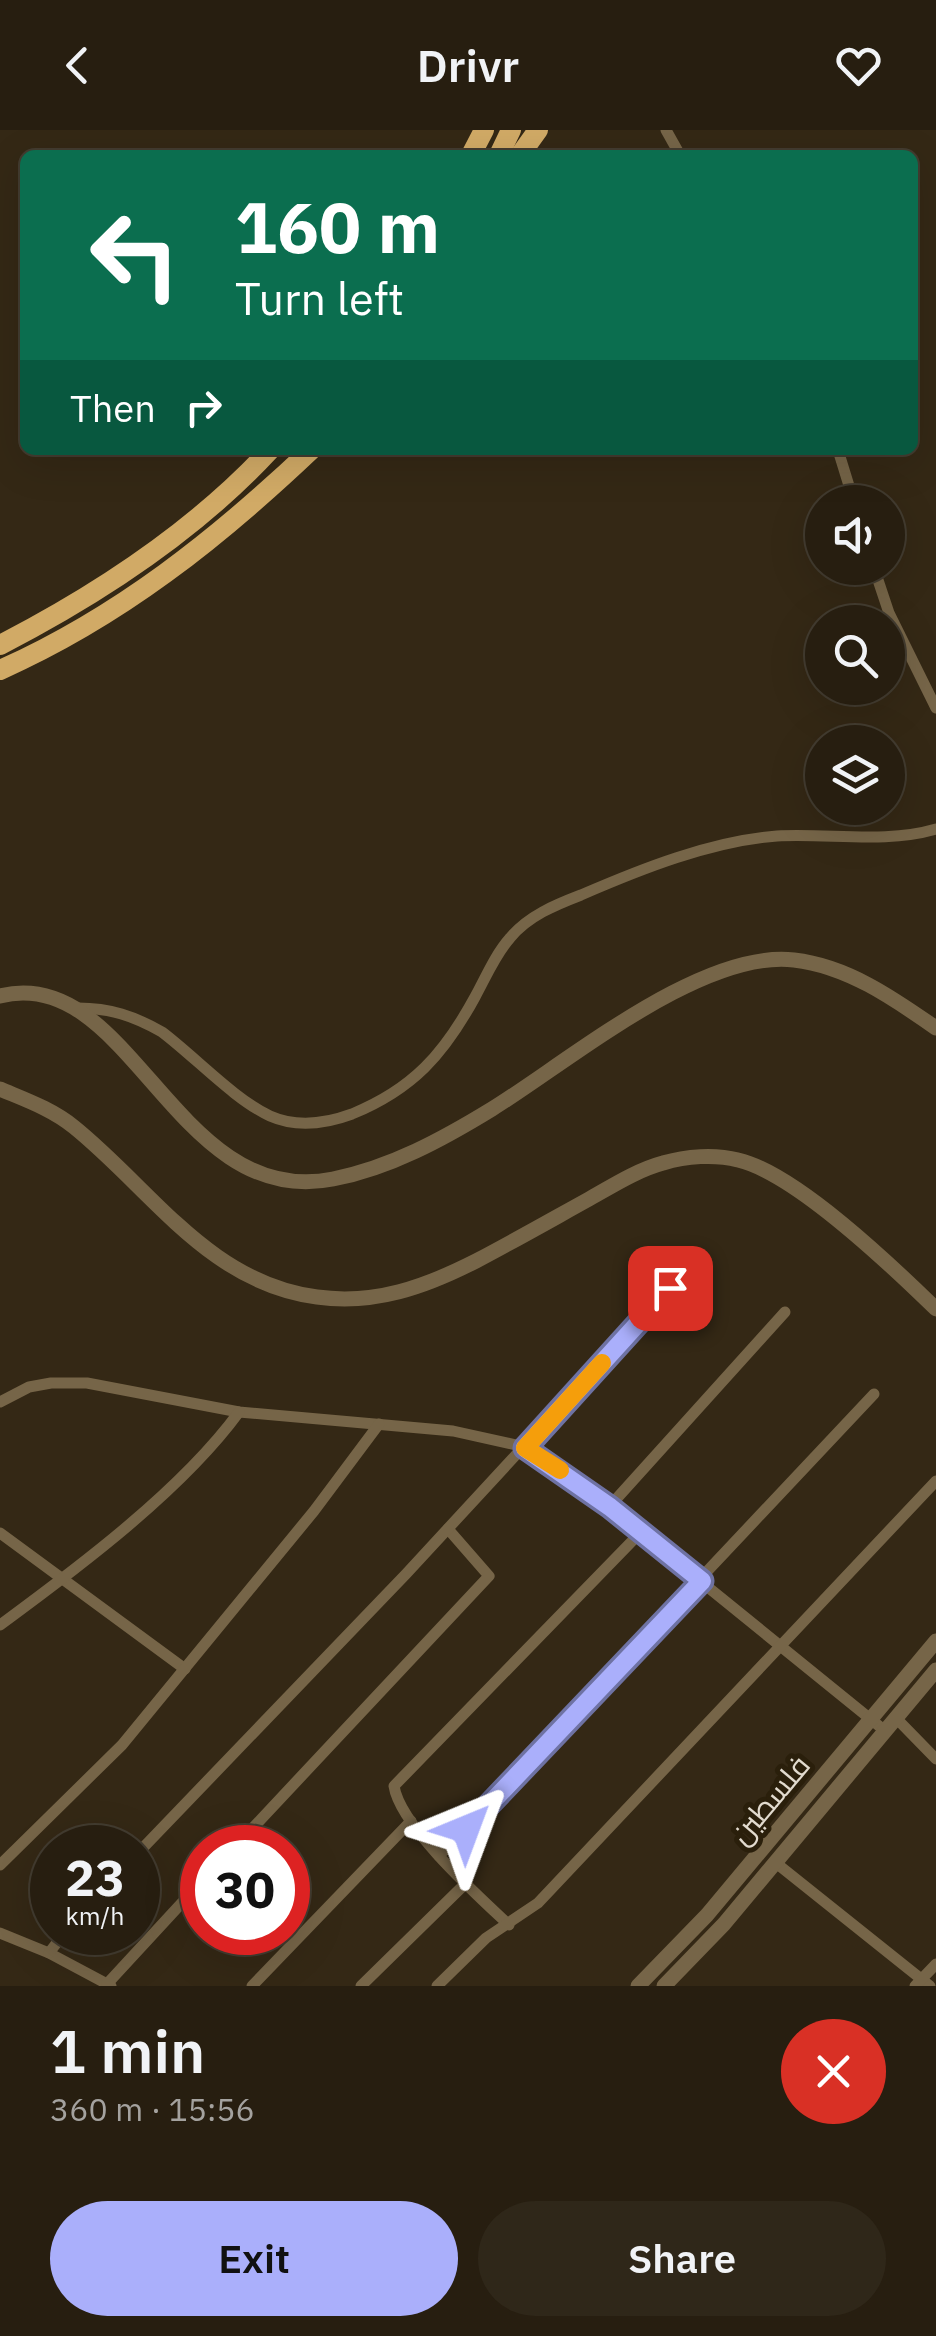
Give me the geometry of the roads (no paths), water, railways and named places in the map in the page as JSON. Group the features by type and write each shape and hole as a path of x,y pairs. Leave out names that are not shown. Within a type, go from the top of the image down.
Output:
{"highway":[{"path":"0,645 128,571 193,522 265,455"},
{"path":"0,670 61,641 142,590 244,513 305,455"}],"street":[{"path":"840,455 849,485"},
{"path":"880,585 889,614 936,708"},
{"path":"78,1008 112,1010 143,1021 268,1115 292,1122 327,1121 400,1090 426,1068 458,1027 508,939 528,920 550,908 686,856 750,840 888,836 936,829"},
{"path":"0,996 44,994 78,1008 108,1033 170,1105 220,1149 260,1172 312,1182 364,1171 426,1146 492,1109 625,1021 693,984 756,961 791,959 827,967 875,988 936,1028"},
{"path":"0,1090 44,1108 75,1128 204,1248 267,1284 311,1296 367,1298 416,1288 486,1256 621,1181 663,1163 702,1157 740,1160 784,1180 936,1309"},
{"path":"160,1830 525,1448 670,1288"},
{"path":"610,1507 785,1312"},
{"path":"0,1402 29,1388 71,1382 239,1412 453,1430 525,1448 610,1507 884,1730"},
{"path":"440,1856 874,1394"},
{"path":"0,1625 62,1579 186,1471 219,1439 239,1412"},
{"path":"0,1865 103,1766 326,1497 380,1424"},
{"path":"436,1986 486,1938 538,1903 936,1481"},
{"path":"256,1825 489,1576 448,1528"},
{"path":"0,1533 185,1669"},
{"path":"508,1925 440,1856 411,1821 393,1790 396,1782 640,1533"},
{"name":"فلسطين","path":"638,1986 708,1914 936,1641"},
{"name":"فلسطين","path":"664,1986 724,1924 936,1670"},
{"path":"895,1717 936,1759"},
{"path":"252,1986 411,1821"},
{"path":"776,1863 922,1984 936,1964"},
{"path":"360,1986 465,1884"},
{"path":"53,1955 109,1985 180,1906"},
{"path":"0,1933 30,1945"}]}
